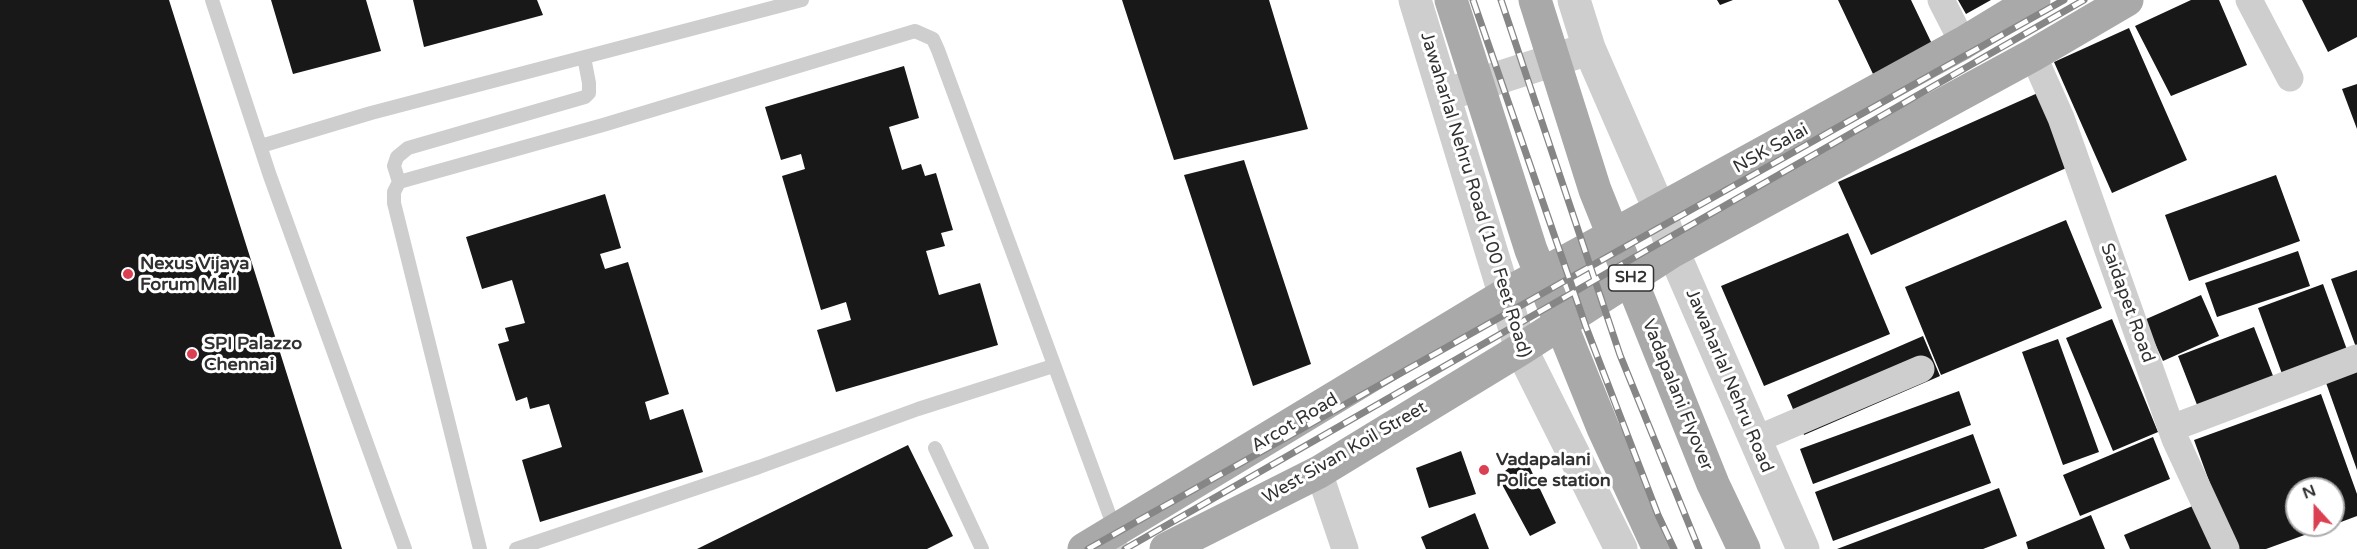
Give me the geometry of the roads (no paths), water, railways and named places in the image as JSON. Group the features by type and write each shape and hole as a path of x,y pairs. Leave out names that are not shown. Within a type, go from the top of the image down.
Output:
{"main road":[{"path":"1451,0 1531,250 1603,428 1659,549"},
{"name":"Vadapalani Flyover","path":"1534,0 1595,190 1713,484 1744,549"},
{"name":"NSK Salai","path":"1506,294 1963,43 2034,0"},
{"name":"West Sivan Koil Street","path":"1166,549 1318,472 1521,349 1673,251 2033,55 2127,0"},
{"name":"Arcot Road","path":"1084,549 1118,540 1506,294"}],"street":[{"name":"Jawaharlal Nehru Road (100 Feet Road)","path":"1415,0 1521,349 1621,549"},
{"path":"1574,0 1589,48 1660,211"},
{"path":"1941,0 1963,43"},
{"path":"2249,0 2290,78"},
{"path":"1443,95 1589,48"},
{"name":"Saidapet Road","path":"2033,55 2061,118 2172,428 2226,549"},
{"name":"Jawaharlal Nehru Road","path":"1660,211 1673,251 1803,549"},
{"path":"2172,428 2357,358"},
{"path":"1755,440 1921,369"},
{"path":"1318,472 1345,549"}],"lane":[{"path":"212,0 261,146 405,549"},
{"path":"261,146 371,112 802,0"},
{"path":"399,182 591,129 915,31 933,39 1118,540"},
{"path":"480,549 394,203 394,192 399,182 394,166 397,157 408,148 585,97 590,93 584,57"},
{"path":"516,549 759,467 918,408 1053,366"},
{"path":"935,448 982,549"}],"railway":[{"path":"1473,0 1586,327 1658,515 1674,549"},
{"path":"1501,0 1620,355 1699,549"},
{"path":"1088,549 2064,0"},
{"path":"1125,549 2084,0"}],"place":[{"name":"Nexus Vijaya Forum Mall","path":"128,274"},
{"name":"SPI Palazzo Chennai","path":"192,354"},
{"name":"Vadapalani Police station","path":"1484,470"}]}
